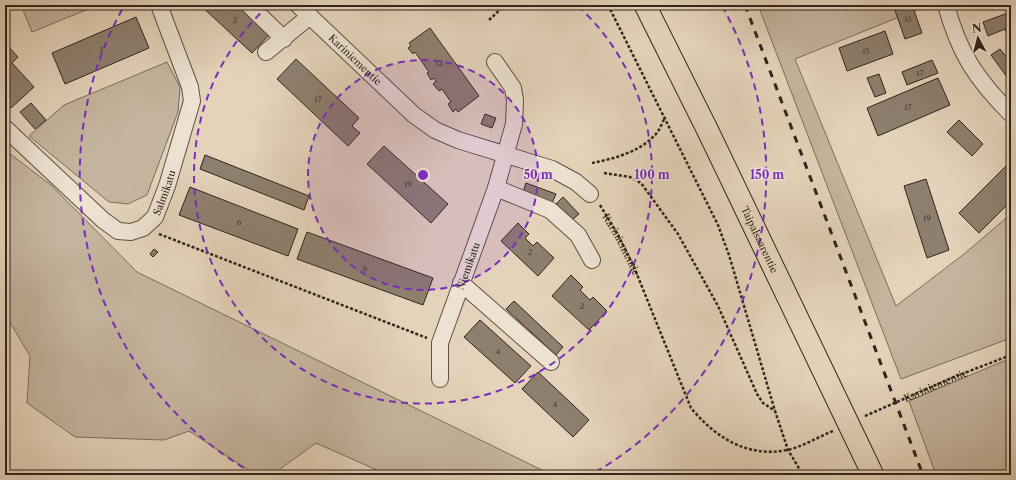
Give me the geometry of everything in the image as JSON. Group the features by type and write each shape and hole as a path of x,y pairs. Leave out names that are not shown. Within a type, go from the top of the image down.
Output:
{"main road":[{"name":"Taipalsaarentie","path":"645,5 707,128 873,475"}],"street":[{"name":"Salmikatu","path":"143,228 155,217 169,178 192,101 190,87 159,5"},
{"path":"249,5 284,39"},
{"name":"Kariniementie","path":"298,5 420,119 435,130 458,140 552,169 576,182 590,194"},
{"path":"946,5 953,31 977,77 1011,114"},
{"path":"266,52 284,39 310,16"},
{"name":"Niemikatu","path":"440,379 440,343 496,188 514,124 515,100 513,88 495,62"},
{"path":"5,128 103,220 118,231 132,232 143,228"},
{"path":"496,188 550,210 578,235 592,260"},
{"path":"461,283 551,362"}],"path":[{"path":"489,20 505,5"},
{"path":"608,5 720,231 729,255 788,450 804,475"},
{"path":"592,162 609,160 637,148 655,136 665,118"},
{"path":"604,173 630,177 641,183 678,234 718,306 756,394 763,403 775,411"},
{"name":"Kariniementie","path":"590,194 604,211 634,266 691,408 710,429 720,437 735,444 757,450 788,450 837,430"},
{"path":"143,228 440,343"},
{"name":"Kariniementie","path":"861,418 954,377 1011,355"}],"shaded area":[{"path":"21,5 98,5 32,32"},
{"path":"758,5 929,5 795,59 896,306 964,254 1011,214 1011,338 901,379"},
{"path":"167,62 180,87 178,112 147,195 128,204 109,202 29,136 64,105"},
{"path":"5,150 51,185 137,272 552,475 388,475 316,443 272,475 256,475 189,431 164,440 75,437 27,403 30,356 5,314"},
{"path":"1011,358 1011,475 936,475 909,401"}],"building":[{"path":"200,5 237,5 269,35 252,53"},
{"path":"893,5 912,5 922,33 905,39"},
{"path":"1011,12 1011,45 1005,29 988,36 983,22"},
{"path":"136,17 149,48 65,84 52,53"},
{"path":"430,28 479,96 458,112 456,109 453,112 448,104 451,102 442,89 439,91 433,84 436,82 434,78 431,80 427,73 429,72 415,52 413,54 408,48 411,46 409,43"},
{"path":"885,31 893,54 847,71 839,48"},
{"path":"5,43 18,57 12,63 34,87 11,108 5,101"},
{"path":"1000,49 1011,63 1011,74 1007,77 991,55"},
{"path":"296,59 359,118 352,126 360,133 348,146 277,79"},
{"path":"932,60 938,73 907,85 902,72"},
{"path":"879,74 886,93 875,97 867,78"},
{"path":"938,78 950,105 878,136 867,108"},
{"path":"31,103 46,120 35,129 20,112"},
{"path":"485,114 496,118 492,128 481,124"},
{"path":"959,120 983,144 972,156 947,132"},
{"path":"384,146 448,204 431,223 367,164"},
{"path":"205,155 309,196 304,210 200,169"},
{"path":"1011,161 1011,201 979,233 959,213"},
{"path":"926,179 949,250 927,258 904,186"},
{"path":"526,183 556,194 552,203 523,192"},
{"path":"190,187 298,229 288,256 179,215"},
{"path":"563,197 579,214 572,220 556,204"},
{"path":"518,223 529,234 525,238 533,246 537,242 554,258 538,276 501,241"},
{"path":"307,232 433,278 423,305 297,259"},
{"path":"154,249 158,252 153,257 150,254"},
{"path":"571,275 583,287 580,290 590,300 593,297 607,311 589,330 552,296"},
{"path":"514,301 563,347 556,355 506,309"},
{"path":"480,320 531,366 515,383 464,337"},
{"path":"538,372 589,420 573,437 522,389"}],"railway":[{"path":"745,5 923,475"}]}
